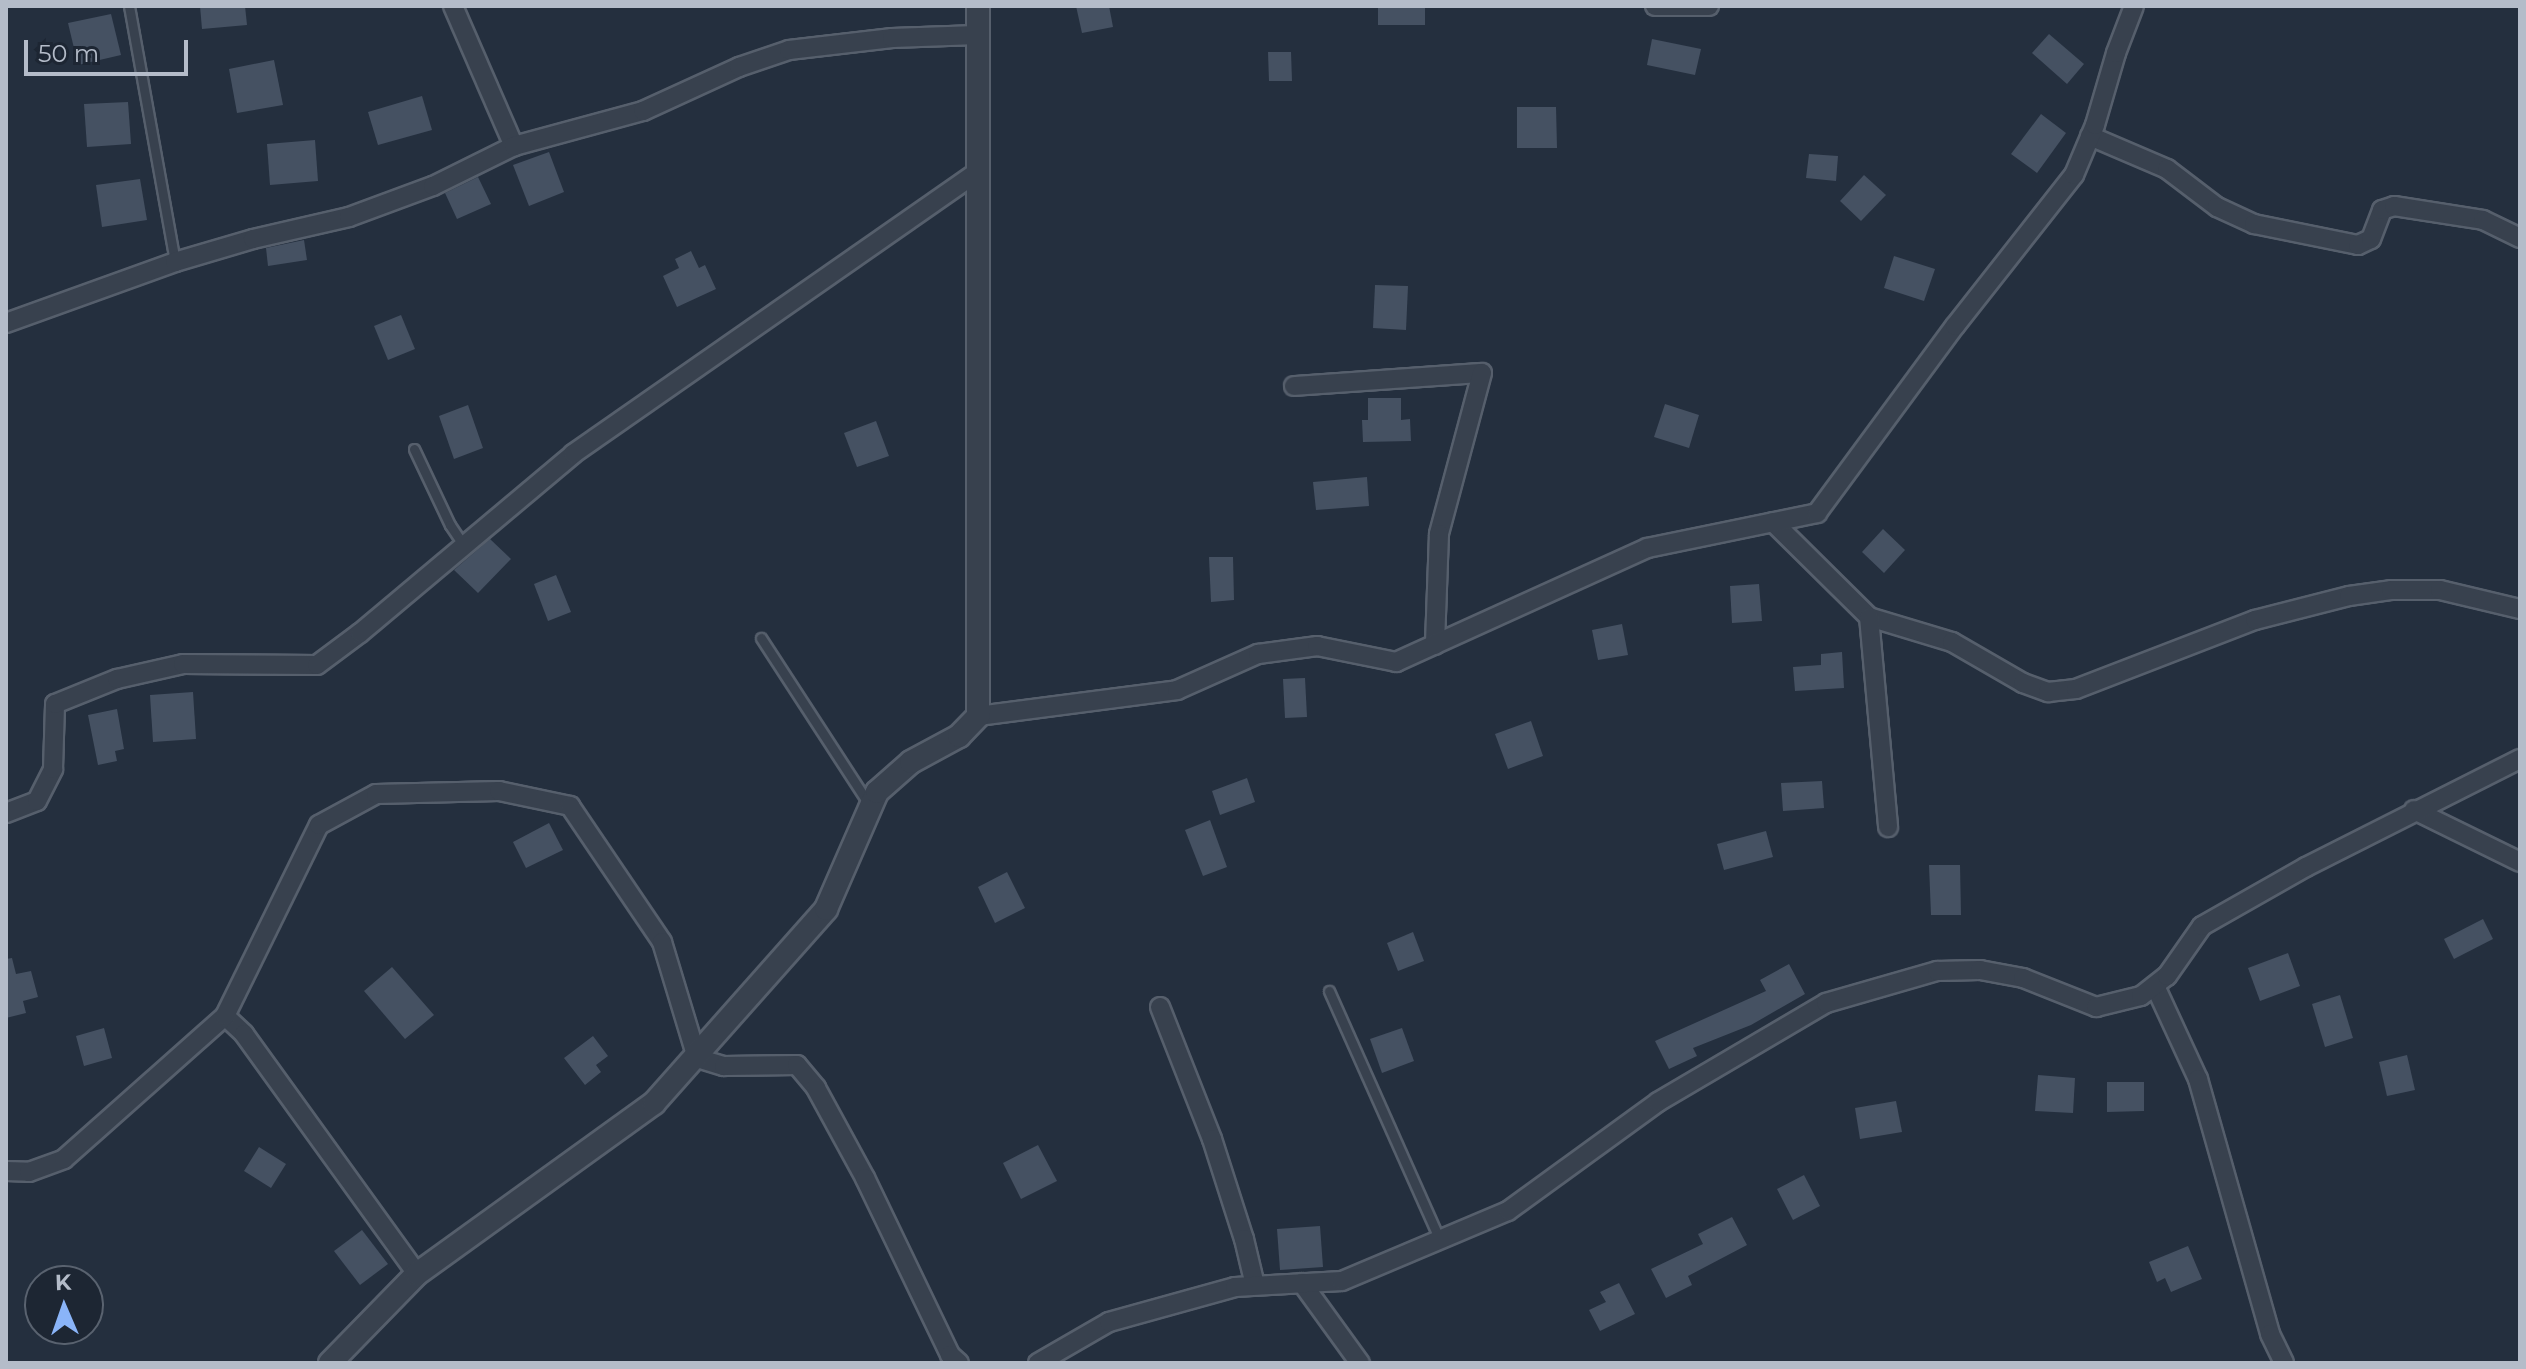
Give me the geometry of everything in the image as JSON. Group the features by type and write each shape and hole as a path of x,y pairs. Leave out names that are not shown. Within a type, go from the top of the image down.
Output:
{"street":[{"path":"453,6 514,146"},
{"path":"978,6 978,716"},
{"path":"1655,6 1700,7"},
{"path":"330,1363 417,1274 654,1103 826,909 877,792 911,762 959,736 978,716 1177,690 1258,654 1317,646 1396,662 1647,548 1817,513 1955,326 2074,175 2134,6"},
{"path":"6,323 175,262 253,239 349,217 433,186 514,146 643,111 739,67 789,50 892,38 977,35"},
{"path":"2090,136 2167,169 2217,207 2254,224 2358,245 2371,239 2382,210 2394,206 2483,220 2520,238"},
{"path":"6,813 37,801 53,769 55,704 117,679 183,664 317,665 360,633 573,454 977,172"},
{"path":"1294,386 1482,373 1439,534 1435,645"},
{"path":"1773,522 1869,617 1952,642 2023,683 2048,692 2076,689 2255,620 2349,596 2391,590 2440,590 2520,609"},
{"path":"1869,617 1888,827"},
{"path":"1038,1363 1109,1322 1235,1287 1342,1281 1508,1211 1658,1102 1826,1003 1937,971 1980,970 2023,978 2096,1007 2141,996 2167,976 2202,926 2414,810 2520,759"},
{"path":"6,1171 29,1172 64,1159 225,1016 319,825 376,794 499,791 570,806 662,942 697,1058"},
{"path":"2414,810 2520,862"},
{"path":"2155,986 2198,1079 2270,1334 2284,1363"},
{"path":"1160,1007 1212,1139 1244,1239 1255,1285"},
{"path":"225,1016 244,1034 417,1274"},
{"path":"697,1058 724,1066 797,1065 816,1088 865,1178 950,1355 959,1363"},
{"path":"1302,1283 1360,1363"}],"lane":[{"path":"129,6 175,262"},
{"path":"414,449 450,525 464,546"},
{"path":"761,638 870,807"},
{"path":"1329,991 1440,1240"}],"building":[{"path":"200,6 245,6 247,25 202,29"},
{"path":"1076,6 1109,6 1113,27 1082,33"},
{"path":"1378,6 1425,6 1425,25 1378,25"},
{"path":"111,14 121,55 78,65 68,23"},
{"path":"2049,34 2084,64 2067,84 2032,53"},
{"path":"1652,39 1701,49 1695,75 1647,65"},
{"path":"1268,52 1291,52 1292,81 1269,81"},
{"path":"274,60 283,105 237,113 229,69"},
{"path":"422,96 432,130 378,145 368,112"},
{"path":"128,102 131,144 87,147 84,104"},
{"path":"1517,107 1556,107 1557,148 1517,148"},
{"path":"2041,114 2066,133 2037,173 2011,154"},
{"path":"315,140 318,181 270,185 267,144"},
{"path":"549,152 564,192 529,206 513,165"},
{"path":"1809,154 1838,156 1836,181 1806,178"},
{"path":"1864,175 1886,195 1861,221 1840,201"},
{"path":"478,177 491,204 457,219 445,193"},
{"path":"140,179 147,220 102,227 96,185"},
{"path":"304,240 307,260 268,266 266,248"},
{"path":"691,251 699,268 705,265 716,289 677,307 663,276 679,268 675,259"},
{"path":"1894,256 1935,269 1924,301 1884,288"},
{"path":"1375,285 1408,286 1406,330 1373,328"},
{"path":"401,315 415,349 388,360 374,326"},
{"path":"1368,398 1401,398 1401,420 1410,419 1411,441 1363,442 1362,420 1368,420"},
{"path":"1665,404 1699,415 1689,448 1654,437"},
{"path":"468,405 483,448 454,459 439,416"},
{"path":"876,421 889,456 857,467 844,433"},
{"path":"1367,477 1369,506 1316,510 1313,482"},
{"path":"1883,529 1905,550 1884,573 1862,552"},
{"path":"490,539 511,559 478,593 454,570"},
{"path":"1209,557 1233,557 1234,600 1211,602"},
{"path":"556,575 571,612 548,621 534,584"},
{"path":"1759,584 1762,621 1732,623 1730,586"},
{"path":"1622,624 1628,655 1598,660 1592,630"},
{"path":"1842,652 1844,688 1795,691 1793,667 1821,665 1821,654"},
{"path":"1305,678 1307,717 1285,718 1283,679"},
{"path":"193,692 196,739 153,742 150,695"},
{"path":"117,709 124,749 115,751 117,761 98,765 88,715"},
{"path":"1531,721 1543,756 1508,769 1495,734"},
{"path":"1247,778 1255,802 1220,815 1212,791"},
{"path":"1822,781 1824,808 1783,811 1781,783"},
{"path":"1210,820 1227,867 1203,876 1185,830"},
{"path":"549,823 563,850 526,868 513,842"},
{"path":"1766,831 1773,857 1724,870 1717,844"},
{"path":"1929,865 1960,865 1961,915 1931,915"},
{"path":"1007,872 1025,908 995,923 978,887"},
{"path":"2483,919 2493,939 2454,959 2444,939"},
{"path":"1413,932 1424,961 1398,971 1387,943"},
{"path":"2288,953 2300,986 2260,1001 2248,968"},
{"path":"12,958 16,974 31,971 38,997 23,1001 26,1013 6,1018 6,959"},
{"path":"1789,964 1805,994 1751,1025 1693,1048 1697,1056 1669,1069 1655,1041 1766,991 1760,980"},
{"path":"392,967 434,1015 405,1039 364,991"},
{"path":"2340,995 2353,1038 2325,1047 2312,1004"},
{"path":"104,1028 112,1058 84,1066 76,1036"},
{"path":"1402,1028 1414,1061 1382,1073 1370,1039"},
{"path":"593,1036 608,1056 596,1065 601,1072 585,1085 564,1058"},
{"path":"2407,1055 2415,1090 2387,1096 2379,1062"},
{"path":"2038,1075 2075,1078 2073,1113 2035,1111"},
{"path":"2107,1082 2144,1082 2144,1111 2107,1112"},
{"path":"1896,1101 1902,1132 1860,1139 1855,1108"},
{"path":"1038,1145 1057,1181 1021,1199 1003,1163"},
{"path":"259,1147 286,1164 271,1188 244,1171"},
{"path":"1804,1175 1820,1206 1793,1220 1777,1189"},
{"path":"1732,1217 1747,1245 1688,1276 1692,1285 1666,1298 1651,1269 1703,1244 1698,1234"},
{"path":"1320,1226 1323,1267 1280,1270 1277,1229"},
{"path":"362,1230 388,1264 360,1285 334,1251"},
{"path":"2188,1246 2202,1279 2171,1292 2165,1278 2157,1282 2149,1262"},
{"path":"1619,1283 1635,1314 1600,1331 1589,1310 1606,1302 1600,1292"}]}
